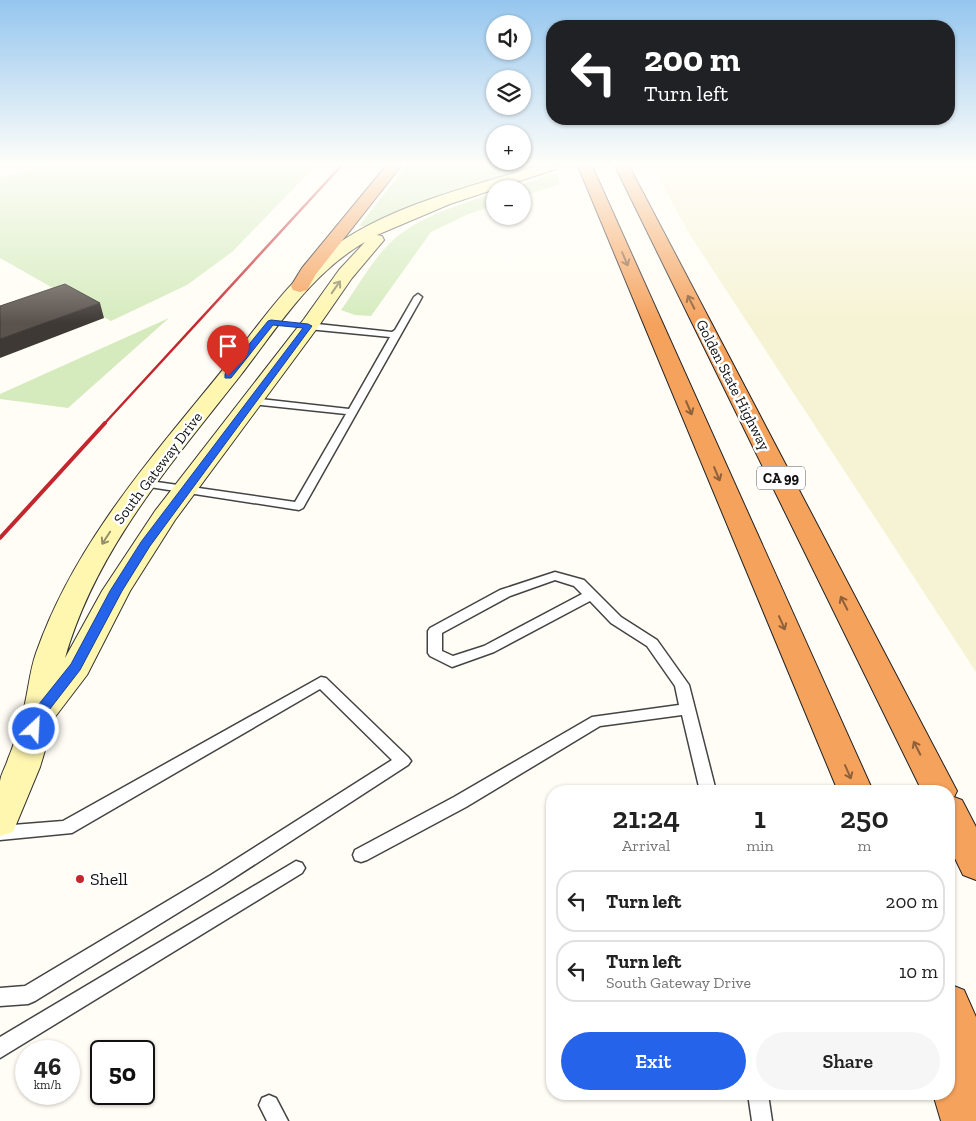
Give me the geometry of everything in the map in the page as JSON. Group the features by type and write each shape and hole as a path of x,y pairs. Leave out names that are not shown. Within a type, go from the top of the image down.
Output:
{"highway":[{"path":"300,286 308,272 352,218"},
{"path":"607,218 853,785"},
{"name":"Golden State Highway","path":"649,218 936,785"},
{"path":"955,820 976,857"},
{"path":"955,821 976,864"},
{"path":"955,1018 976,1067"},
{"path":"955,1093 964,1121"}],"main road":[{"name":"South Gateway Drive","path":"4,808 40,712 50,660 71,604 98,550 143,483 300,286 343,248 379,228 402,218"},
{"name":"South Gateway Drive","path":"40,712 76,667 116,591 145,545 185,490 365,250 387,230 405,218"},
{"path":"271,323 308,326"}],"lane":[{"path":"143,483 299,506 418,297"},
{"path":"308,326 394,335 397,333"},
{"path":"252,401 352,412"},
{"path":"591,595 489,648 461,659 452,662 435,653 435,631 505,593 555,576 579,583 591,595 616,620 652,643 682,685 707,785"},
{"path":"0,833 66,828 321,682 403,761 217,880 28,995 0,997"},
{"path":"361,855 460,802 596,721 688,709"},
{"path":"0,1048 296,868"},
{"path":"759,1100 762,1121"}],"shaded area":[{"path":"681,218 976,218 976,672"}],"green space":[{"path":"0,218 265,218 232,252 187,285 111,321 0,258"},
{"path":"365,218 382,218 368,226 359,226"},
{"path":"426,218 459,218 431,232 371,316 355,315 341,310 385,248 413,225"},
{"path":"169,318 68,408 0,399 0,394"}],"building":[{"path":"65,284 100,303 0,339 0,306"}],"railway":[{"path":"104,424 293,218"},
{"path":"0,538 105,423"}],"place":[{"name":"Shell","path":"80,879"}],"route":[{"path":"34,729 40,712 76,667 116,591 164,517 308,326 271,323 228,376"}]}
